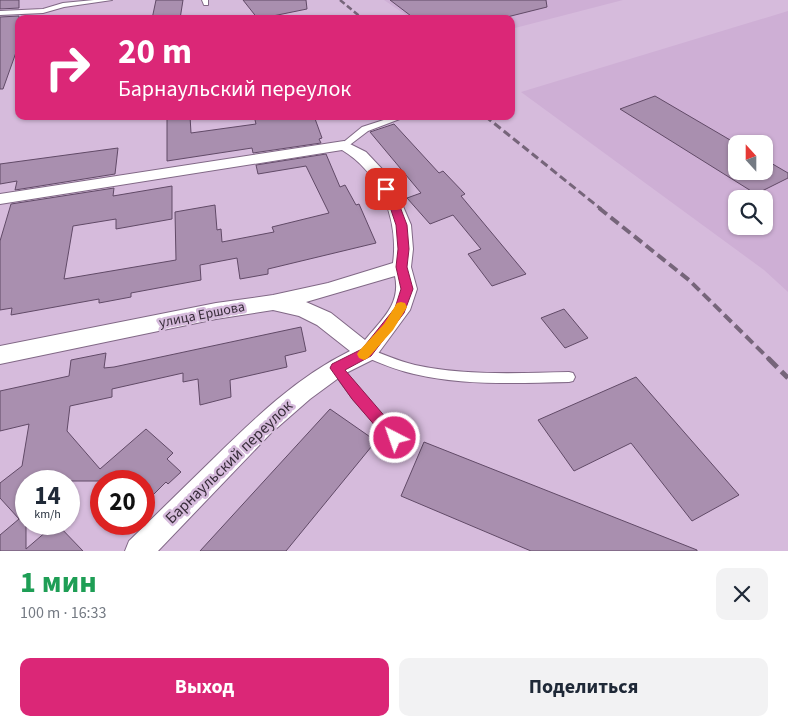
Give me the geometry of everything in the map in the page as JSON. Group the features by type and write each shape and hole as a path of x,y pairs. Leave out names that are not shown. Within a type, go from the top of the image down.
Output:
{"street":[{"path":"0,199 344,145"},
{"name":"Барнаульский переулок","path":"139,551 262,426 302,392 336,368 367,353 400,310 407,289 402,267 404,249 402,225 394,204 378,173 361,155 344,145"},
{"name":"улица Ершова","path":"0,355 328,290 402,267"},
{"path":"273,302 303,309 324,319 367,353"}],"lane":[{"path":"0,13 43,11 63,5 109,0"},
{"path":"344,145 365,129 392,120"},
{"path":"367,353 383,361 425,371 487,378 569,377"},
{"path":"336,368 395,438"}],"shaded area":[{"path":"384,0 623,0 515,28 515,15 406,15"},
{"path":"788,11 788,292 764,270 521,92"}],"building":[{"path":"0,0 19,0 19,8 0,9"},
{"path":"156,0 183,0 181,15 153,15"},
{"path":"243,0 306,0 307,9 278,15 255,15"},
{"path":"390,0 546,0 547,7 515,15 410,15"},
{"path":"15,16 15,55 3,89 0,89 0,17"},
{"path":"655,96 728,139 728,176 620,109"},
{"path":"167,120 190,120 191,133 256,124 255,120 315,120 322,138 319,139 321,143 253,153 252,148 167,161"},
{"path":"394,124 439,173 443,171 465,194 461,196 526,274 492,286 468,254 481,249 453,215 430,224 407,198 421,193 370,132"},
{"path":"118,148 115,174 15,190 17,181 0,184 0,164"},
{"path":"326,154 340,187 345,185 356,205 359,204 376,243 268,269 268,274 240,279 237,258 200,265 201,280 131,293 131,297 99,303 99,299 11,315 12,308 0,310 0,241 11,204 114,188 113,196 172,186 172,219 116,229 116,219 73,226 64,279 176,260 175,212 215,205 217,230 221,229 222,242 274,232 272,227 329,213 306,166 258,174 256,165"},
{"path":"773,164 788,173 788,178 764,190 750,190 734,180 773,180"},
{"path":"564,309 588,338 565,348 541,318"},
{"path":"301,327 306,351 285,356 287,367 230,380 231,397 200,405 198,379 183,382 183,373 112,389 112,397 70,406 67,431 100,469 146,429 173,453 167,459 181,472 168,484 166,482 155,493 155,470 90,470 90,481 80,481 80,470 17,470 22,466 29,424 0,431 0,391 69,376 71,360 106,353 104,368"},
{"path":"636,377 739,495 692,521 631,443 574,471 538,420"},
{"path":"330,409 376,441 286,551 200,551"},
{"path":"424,442 697,551 531,551 401,496"},
{"path":"15,471 15,515 0,498 0,483"},
{"path":"15,522 15,535 26,535 26,549 42,535 68,535 83,551 0,551 0,535"}],"railway":[{"path":"340,0 358,15"},
{"path":"490,120 601,209"},
{"path":"599,208 689,280 769,359"},
{"path":"769,359 788,378"}],"slow traffic":[{"path":"364,354 367,353 388,327 401,307"}],"route":[{"path":"386,189 402,225 404,249 402,267 407,289 400,310 367,353 336,368 395,438"}]}
